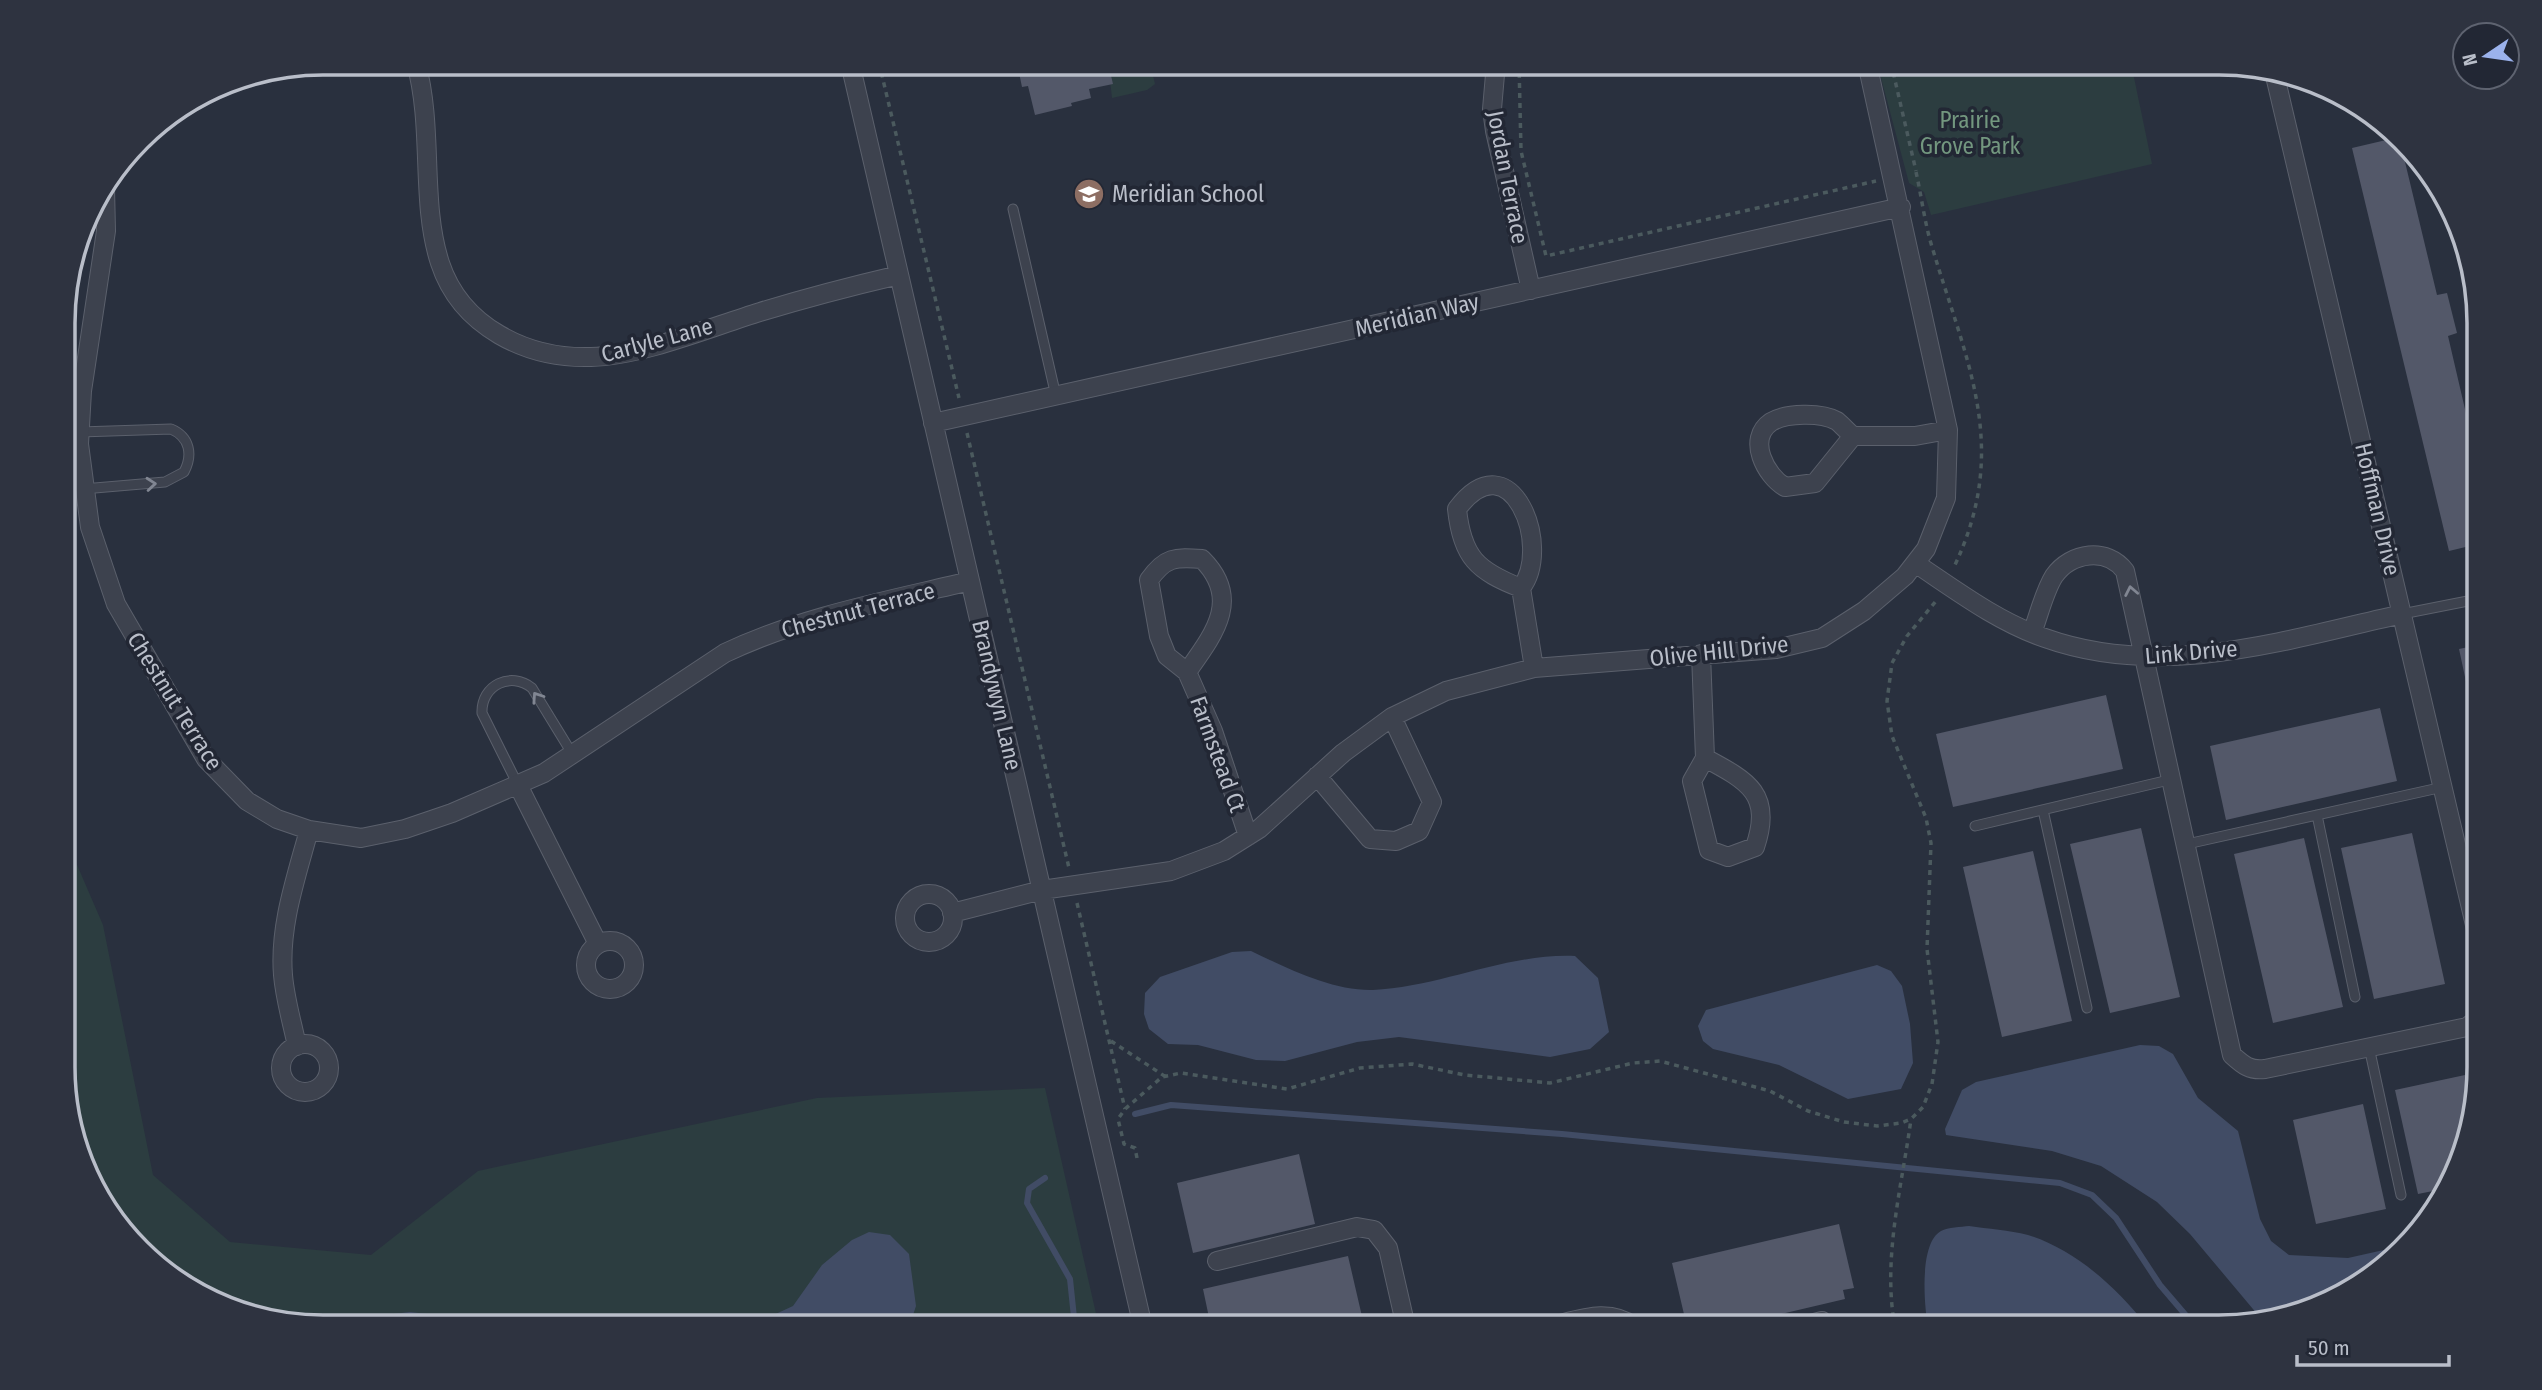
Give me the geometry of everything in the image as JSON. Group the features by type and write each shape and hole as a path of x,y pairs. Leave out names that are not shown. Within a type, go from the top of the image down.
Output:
{"street":[{"name":"Carlyle Lane","path":"418,75 426,115 432,227 440,263 453,290 474,317 492,332 519,346 552,354 592,358 630,351 813,296 899,275"},
{"name":"Brandywyn Lane","path":"853,75 1140,1315"},
{"name":"Jordan Terrace","path":"1495,75 1492,109 1495,131 1531,290"},
{"name":"Olive Hill Drive","path":"952,913 1042,890 1171,871 1224,851 1248,836 1317,776 1392,717 1446,691 1534,668 1776,649 1822,638 1864,611 1915,564 1926,549 1946,498 1948,430 1870,75"},
{"name":"Hoffman Drive","path":"2277,82 2467,890"},
{"name":"Chestnut Terrace","path":"105,205 106,230 77,440 83,489 102,570 116,604 206,759 247,801 277,819 309,830 360,838 405,829 518,785 573,755 725,653 755,639 799,622 970,582"},
{"name":"Meridian Way","path":"933,423 1901,208"},
{"path":"1853,436 1815,483 1785,487 1766,471 1760,444 1770,423 1803,415 1822,416 1836,421 1853,436 1915,436 1948,430"},
{"path":"1521,588 1482,569 1470,557 1460,533 1457,509 1470,492 1488,484 1505,486 1516,496 1532,546 1533,568 1521,588 1534,668"},
{"path":"2032,633 2057,573 2083,556 2107,556 2120,565 2129,580 2232,1055 2253,1070 2467,1027"},
{"name":"Farmstead Ct","path":"1187,672 1209,641 1222,615 1221,592 1216,573 1202,559 1180,557 1161,564 1149,580 1159,636 1167,656 1187,672 1213,731 1248,836"},
{"name":"Link Drive","path":"1915,564 2006,621 2032,633 2081,647 2144,658 2199,655 2259,645 2402,614"},
{"path":"1701,654 1705,758 1692,781 1700,825 1709,850 1728,857 1755,847 1763,822 1755,793 1735,774 1705,758"},
{"path":"1317,776 1370,839 1396,841 1419,831 1432,802 1392,717"},
{"path":"518,785 598,944"},
{"path":"297,1046 284,984 283,945 285,918 309,830"},
{"path":"1217,1261 1357,1227 1374,1230 1388,1248 1403,1315"}],"lane":[{"path":"1013,209 1056,396"},
{"path":"76,391 82,391"},
{"path":"77,440 171,429 182,436 189,451 184,472 169,481 83,489"},
{"path":"2402,614 2467,601"},
{"path":"518,785 482,713 484,701 495,686 518,680 532,688 573,755"},
{"path":"1975,826 2172,779"},
{"path":"2187,844 2443,787"},
{"path":"2043,810 2087,1008"},
{"path":"2317,815 2355,998"},
{"path":"2369,1048 2401,1195"}],"path":[{"path":"882,75 1125,1109"},
{"path":"1519,75 1521,150 1546,256 1916,172 1894,75"},
{"path":"1109,1040 1166,1077"},
{"path":"1893,1315 1889,1297 1895,1222 1911,1119"}],"green space":[{"path":"1109,75 1153,75 1155,84 1147,90 1112,98"},
{"name":"Prairie Grove Park","path":"1880,75 2133,75 2152,164 1931,215 1924,192 1909,183"},
{"path":"75,861 103,925 153,1175 230,1242 371,1255 478,1171 817,1098 1045,1088 1096,1315 323,1315 275,1310 228,1296 199,1282 172,1264 126,1218 108,1191 94,1162 80,1115 75,1067"}],"water":[{"path":"1251,951 1326,983 1373,990 1424,983 1524,960 1575,956 1598,978 1609,1032 1590,1049 1550,1057 1399,1037 1357,1042 1285,1061 1256,1060 1198,1045 1168,1044 1149,1029 1144,1014 1145,993 1160,977 1232,952"},
{"path":"1877,965 1891,971 1902,986 1910,1024 1913,1063 1901,1089 1848,1099 1779,1065 1713,1049 1703,1041 1698,1026 1706,1010"},
{"path":"2140,1045 2159,1046 2173,1054 2198,1098 2238,1131 2260,1219 2271,1241 2289,1255 2348,1258 2386,1250 2357,1273 2314,1296 2256,1312 2190,1234 2157,1202 2101,1166 2052,1151 1946,1135 1945,1129 1962,1090 1976,1082"},
{"path":"1969,1226 2006,1231 2046,1242 2079,1260 2109,1284 2137,1315 1926,1315 1925,1275 1929,1248 1941,1231"},
{"path":"869,1232 890,1235 909,1254 916,1306 913,1315 774,1315 793,1306 822,1265 852,1240"},
{"path":"410,1312 436,1315 386,1315"}],"building":[{"path":"1020,75 1111,75 1113,84 1089,89 1091,98 1071,103 1072,106 1035,115 1028,86 1022,87"},
{"path":"2385,140 2404,159 2437,295 2447,293 2457,333 2448,336 2467,418 2467,547 2449,551 2352,148"},
{"path":"2467,647 2467,686 2459,649"},
{"path":"2106,695 2123,769 1953,807 1936,734"},
{"path":"2380,708 2397,781 2226,820 2210,746"},
{"path":"2141,828 2180,997 2110,1013 2070,844"},
{"path":"2412,833 2445,984 2374,999 2341,848"},
{"path":"2304,838 2343,1007 2273,1023 2234,854"},
{"path":"2033,851 2072,1021 2002,1037 1963,867"},
{"path":"2465,1075 2465,1099 2454,1147 2434,1191 2418,1194 2395,1090"},
{"path":"2363,1104 2386,1209 2316,1224 2293,1120"},
{"path":"1299,1154 1315,1224 1193,1253 1177,1183"},
{"path":"1839,1224 1854,1288 1843,1290 1845,1299 1776,1315 1684,1315 1672,1263"},
{"path":"1348,1256 1362,1315 1208,1315 1203,1289"}],"waterway":[{"path":"1135,1114 1171,1105 1562,1134 2060,1183 2092,1195 2116,1218 2160,1285 2186,1315"},
{"path":"1045,1178 1029,1189 1027,1203 1070,1279 1074,1315"}],"place":[{"name":"Meridian School","path":"1089,194"}]}
